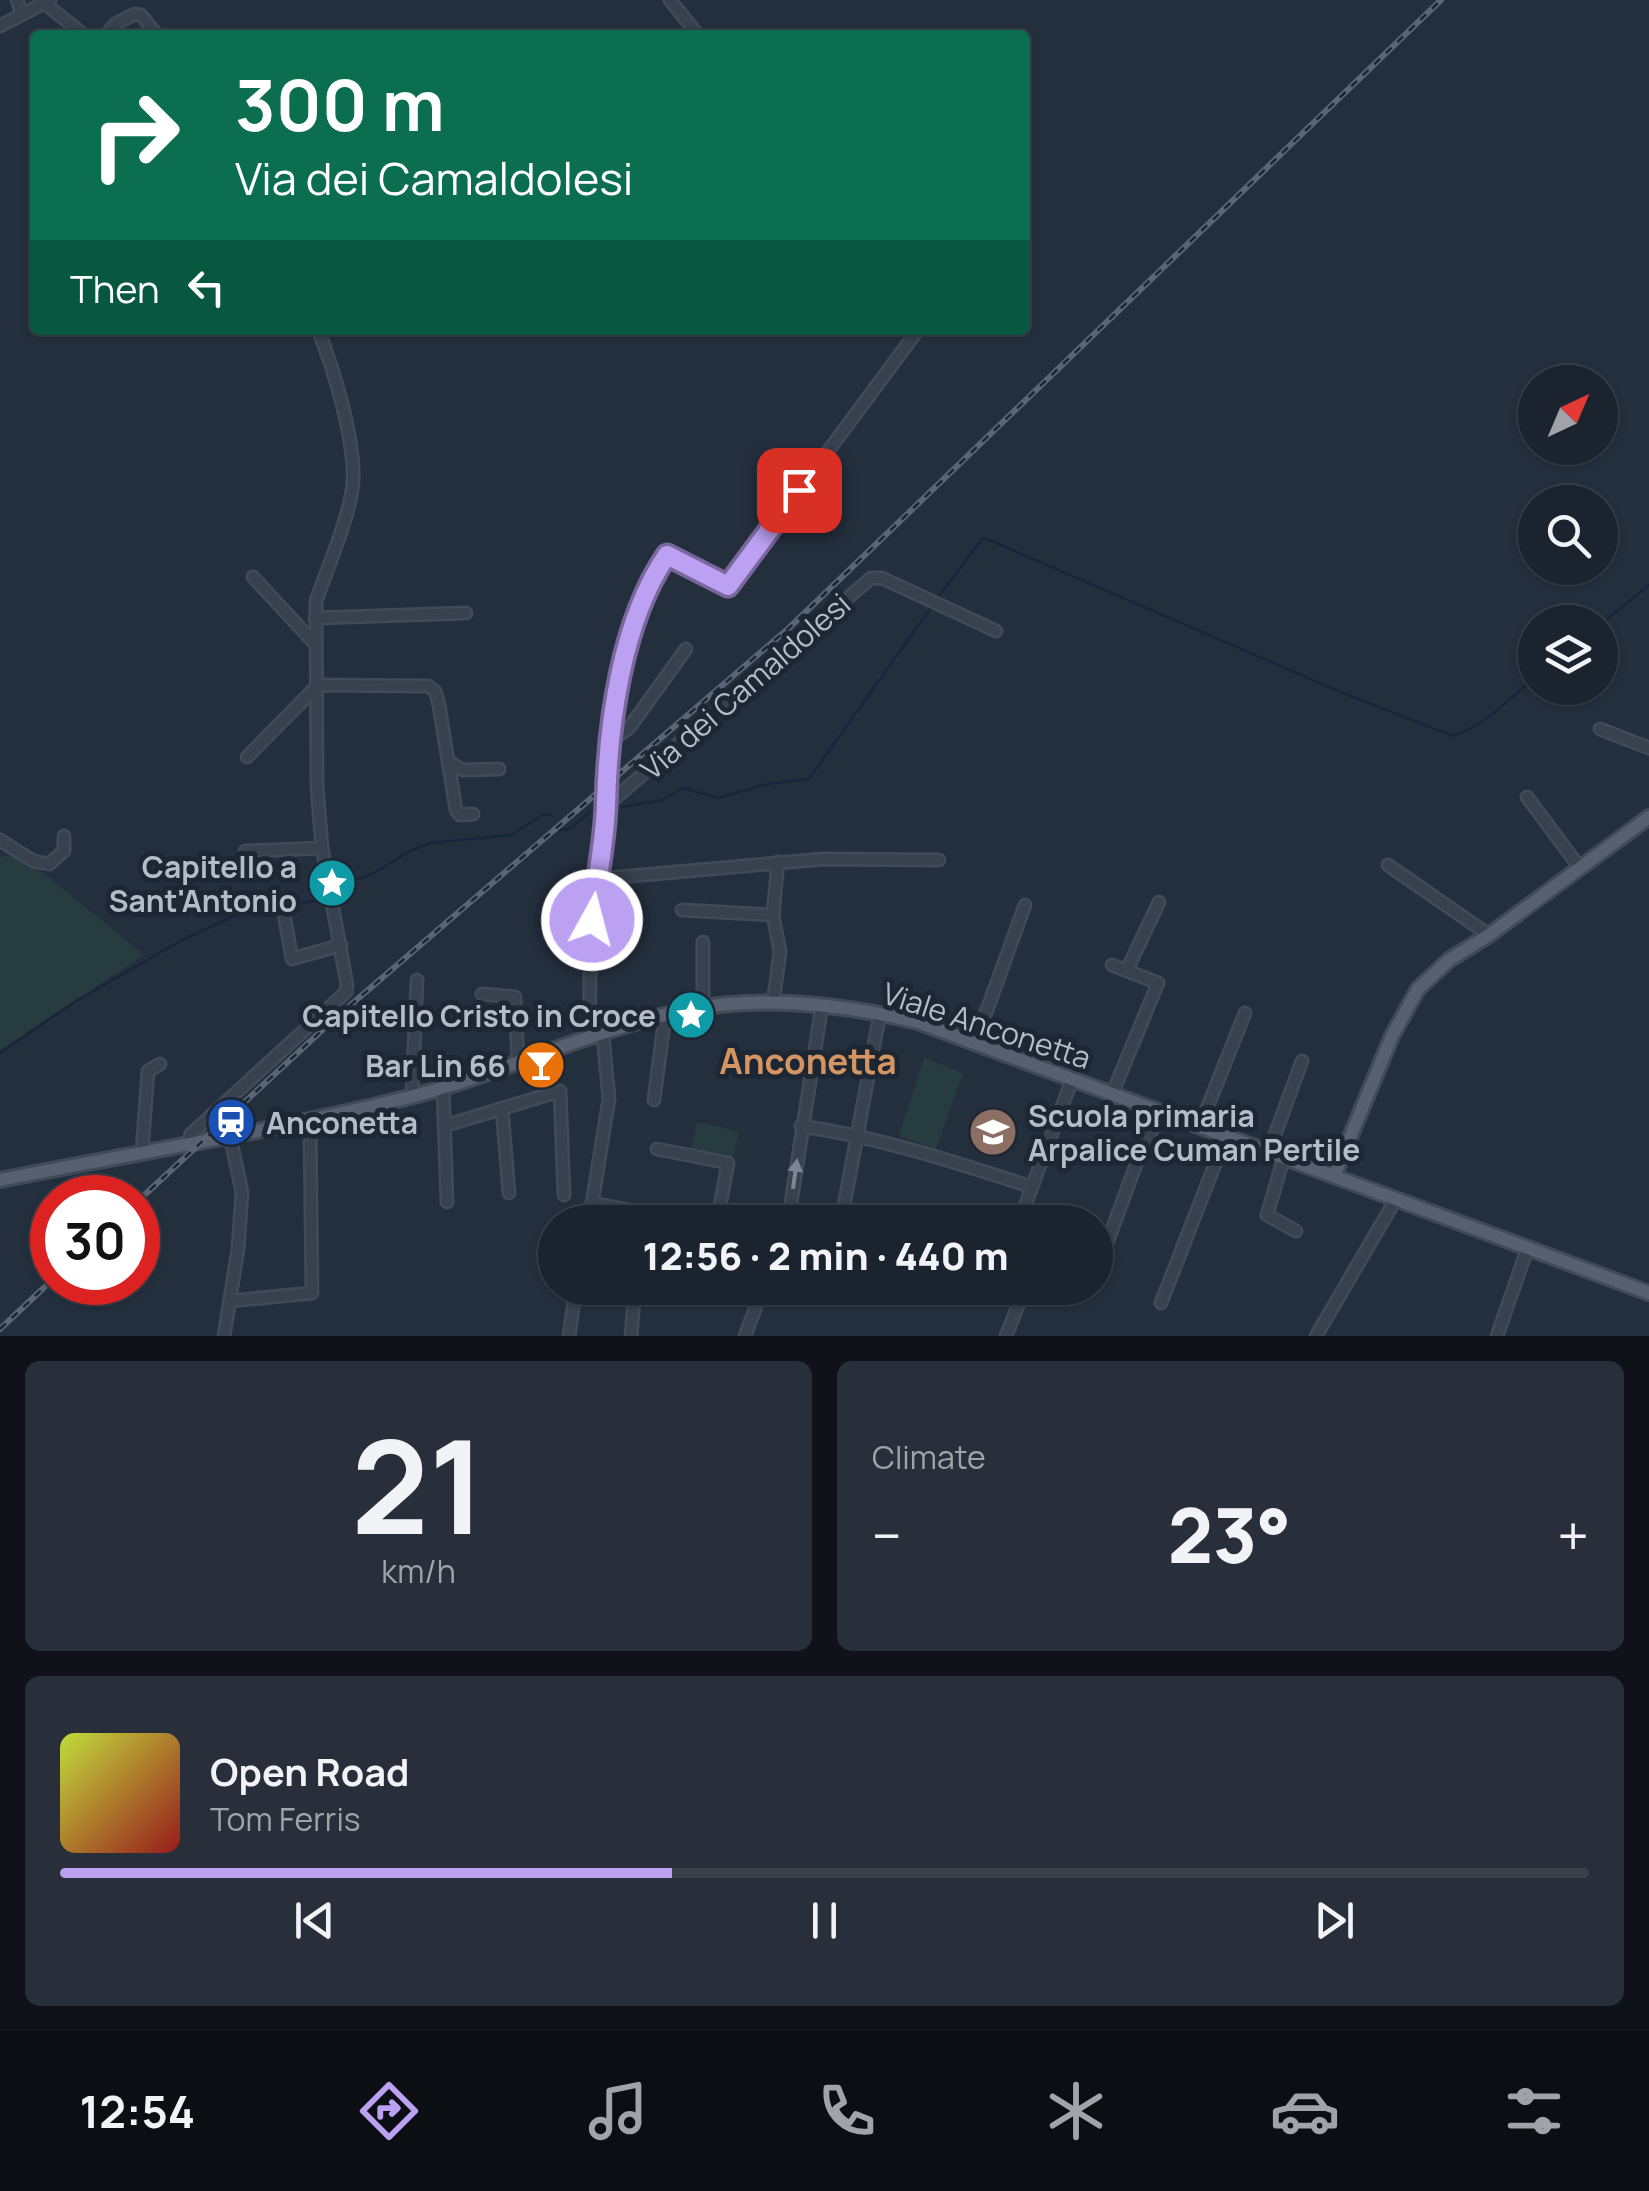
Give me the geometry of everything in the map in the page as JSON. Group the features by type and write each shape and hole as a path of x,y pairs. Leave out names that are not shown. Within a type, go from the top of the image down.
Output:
{"main road":[{"path":"1334,1176 1392,1036 1418,989 1450,960 1649,817"},
{"name":"Viale Anconetta","path":"0,1180 310,1121 412,1097 665,1016 703,1008 822,1006 880,1013 975,1042 1649,1292"}],"street":[{"path":"17,0 22,14"},
{"path":"670,0 694,30"},
{"path":"0,26 47,2 78,30"},
{"path":"110,30 135,14 142,15 154,30"},
{"path":"188,1144 191,1134 346,992 322,848 317,786 315,618 316,601 353,484 352,454 320,335"},
{"name":"Via dei Camaldolesi","path":"589,1039 592,920 606,806 609,742 631,630 654,574 667,555 728,586 914,335"},
{"path":"253,577 316,645"},
{"name":"Via dei Camaldolesi","path":"606,806 870,578 882,578 996,630"},
{"path":"315,618 466,612"},
{"name":"Via dei Camaldolesi","path":"609,742 628,728 686,649"},
{"path":"247,757 318,685 428,686 435,691 439,704 456,810 460,815 474,814"},
{"path":"1600,729 1649,748"},
{"path":"449,762 464,770 499,768"},
{"path":"1527,797 1580,868"},
{"path":"0,840 32,860 49,864 64,850 64,836"},
{"path":"246,851 322,848"},
{"path":"597,879 823,859 939,860"},
{"path":"773,1004 780,952 773,915 778,862"},
{"path":"1388,865 1488,935"},
{"path":"1127,970 1159,902"},
{"path":"975,1042 1024,905"},
{"path":"282,908 292,959 341,945"},
{"path":"682,910 773,915"},
{"path":"703,942 703,1008"},
{"path":"1112,965 1158,983 1112,1092"},
{"path":"412,1097 417,980"},
{"path":"482,994 515,997 518,1063"},
{"path":"790,1205 822,1006"},
{"path":"844,1205 880,1013"},
{"path":"1200,1126 1245,1013"},
{"path":"654,1100 665,1016"},
{"path":"387,1019 416,1019"},
{"path":"602,1205 592,1203 609,1099 603,1035"},
{"path":"1269,1152 1302,1061"},
{"path":"142,1152 148,1071 160,1064"},
{"path":"1025,1205 1073,1077"},
{"path":"443,1088 447,1202"},
{"path":"444,1126 560,1090 564,1195"},
{"path":"502,1108 509,1192"},
{"path":"1113,1227 1138,1159 1161,1112"},
{"path":"230,1301 312,1293 310,1121"},
{"path":"802,1126 914,1148 1032,1187"},
{"path":"224,1336 242,1192 230,1136"},
{"path":"1161,1303 1226,1136"},
{"path":"657,1149 728,1163 721,1205"},
{"path":"1284,1157 1268,1215 1296,1231"},
{"path":"1316,1336 1396,1199"},
{"path":"1498,1336 1528,1248"},
{"path":"569,1336 574,1305"},
{"path":"631,1336 634,1305"},
{"path":"745,1336 757,1305"},
{"path":"1006,1336 1018,1305"}],"green space":[{"path":"20,854 144,955 0,1050 0,857"},
{"path":"924,1058 963,1073 936,1149 899,1136"},
{"path":"697,1122 739,1131 733,1160 691,1151"}],"waterway":[{"path":"936,600 982,539 987,539 1343,693 1453,736 1487,718 1518,692"},
{"path":"1618,610 1649,585"},
{"path":"622,807 662,800 683,788 719,798 767,784 809,779 932,606"},
{"path":"560,830 570,829 590,812"},
{"path":"337,886 372,874 430,843 511,835 544,814 552,816"},
{"path":"0,1053 73,1003 180,941 245,911 316,901 324,895"},
{"path":"1341,1171 1649,1286"}],"railway":[{"path":"160,1181 332,1021 790,627 1441,0"},
{"path":"0,1329 30,1301"}],"place":[{"name":"Capitello a Sant'Antonio","path":"332,883"},
{"name":"Capitello Cristo in Croce","path":"691,1015"},
{"name":"Bar Lin 66","path":"541,1065"},
{"name":"Anconetta","path":"231,1122"},
{"name":"Scuola primaria Arpalice Cuman Pertile","path":"993,1132"}],"district":[{"name":"Anconetta","path":"808,1061"}],"route":[{"path":"592,920 606,806 609,742 631,630 654,574 667,555 728,586 799,490"}]}
